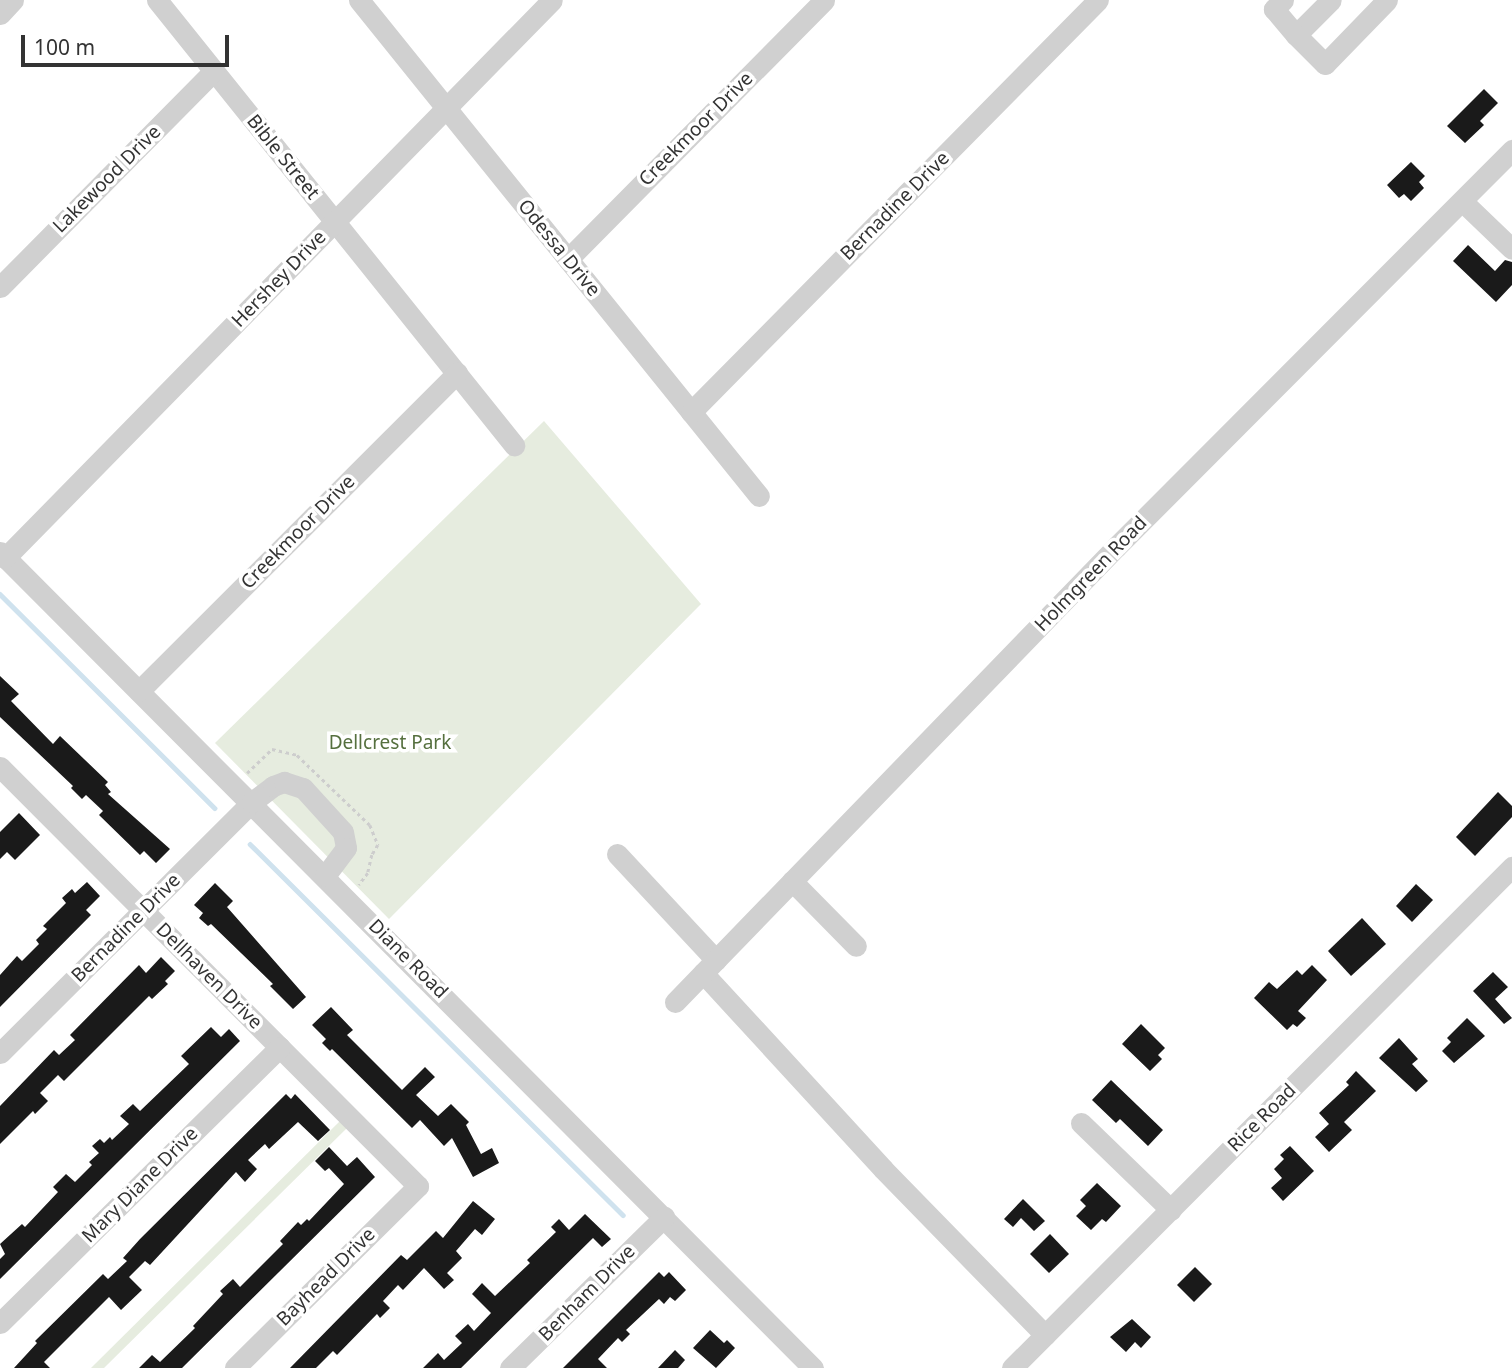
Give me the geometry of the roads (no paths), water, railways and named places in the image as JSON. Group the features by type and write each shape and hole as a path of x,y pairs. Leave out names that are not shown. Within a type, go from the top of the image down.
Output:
{"street":[{"path":"0,14 13,0"},
{"name":"Bible Street","path":"157,0 514,445"},
{"name":"Odessa Drive","path":"359,0 759,496"},
{"name":"Hershey Drive","path":"3,555 552,0"},
{"name":"Creekmoor Drive","path":"568,259 824,0"},
{"name":"Bernadine Drive","path":"691,412 1098,0"},
{"path":"1283,0 1274,9 1325,64 1388,0"},
{"path":"1296,35 1331,0"},
{"name":"Lakewood Drive","path":"0,287 214,71"},
{"name":"Holmgreen Road","path":"675,1002 1116,547 1512,150"},
{"path":"1462,201 1512,249"},
{"name":"Creekmoor Drive","path":"139,691 457,373"},
{"name":"Diane Road","path":"3,555 813,1368"},
{"name":"Dellhaven Drive","path":"2,774 145,911 418,1185"},
{"name":"Bernadine Drive","path":"0,1053 252,802 272,786 284,782 303,788 346,839 346,848 341,858 325,876"},
{"path":"617,854 846,1130 1045,1335"},
{"name":"Rice Road","path":"1012,1368 1512,867"},
{"path":"792,881 856,946"},
{"name":"Mary Diane Drive","path":"0,1323 280,1047"},
{"path":"1081,1123 1171,1210"},
{"name":"Bayhead Drive","path":"234,1368 418,1185"},
{"name":"Benham Drive","path":"510,1368 664,1217"}],"waterway":[{"path":"0,594 215,808"},
{"path":"250,844 623,1215"}],"park label":[{"name":"Dellcrest Park","path":"390,743"}]}
